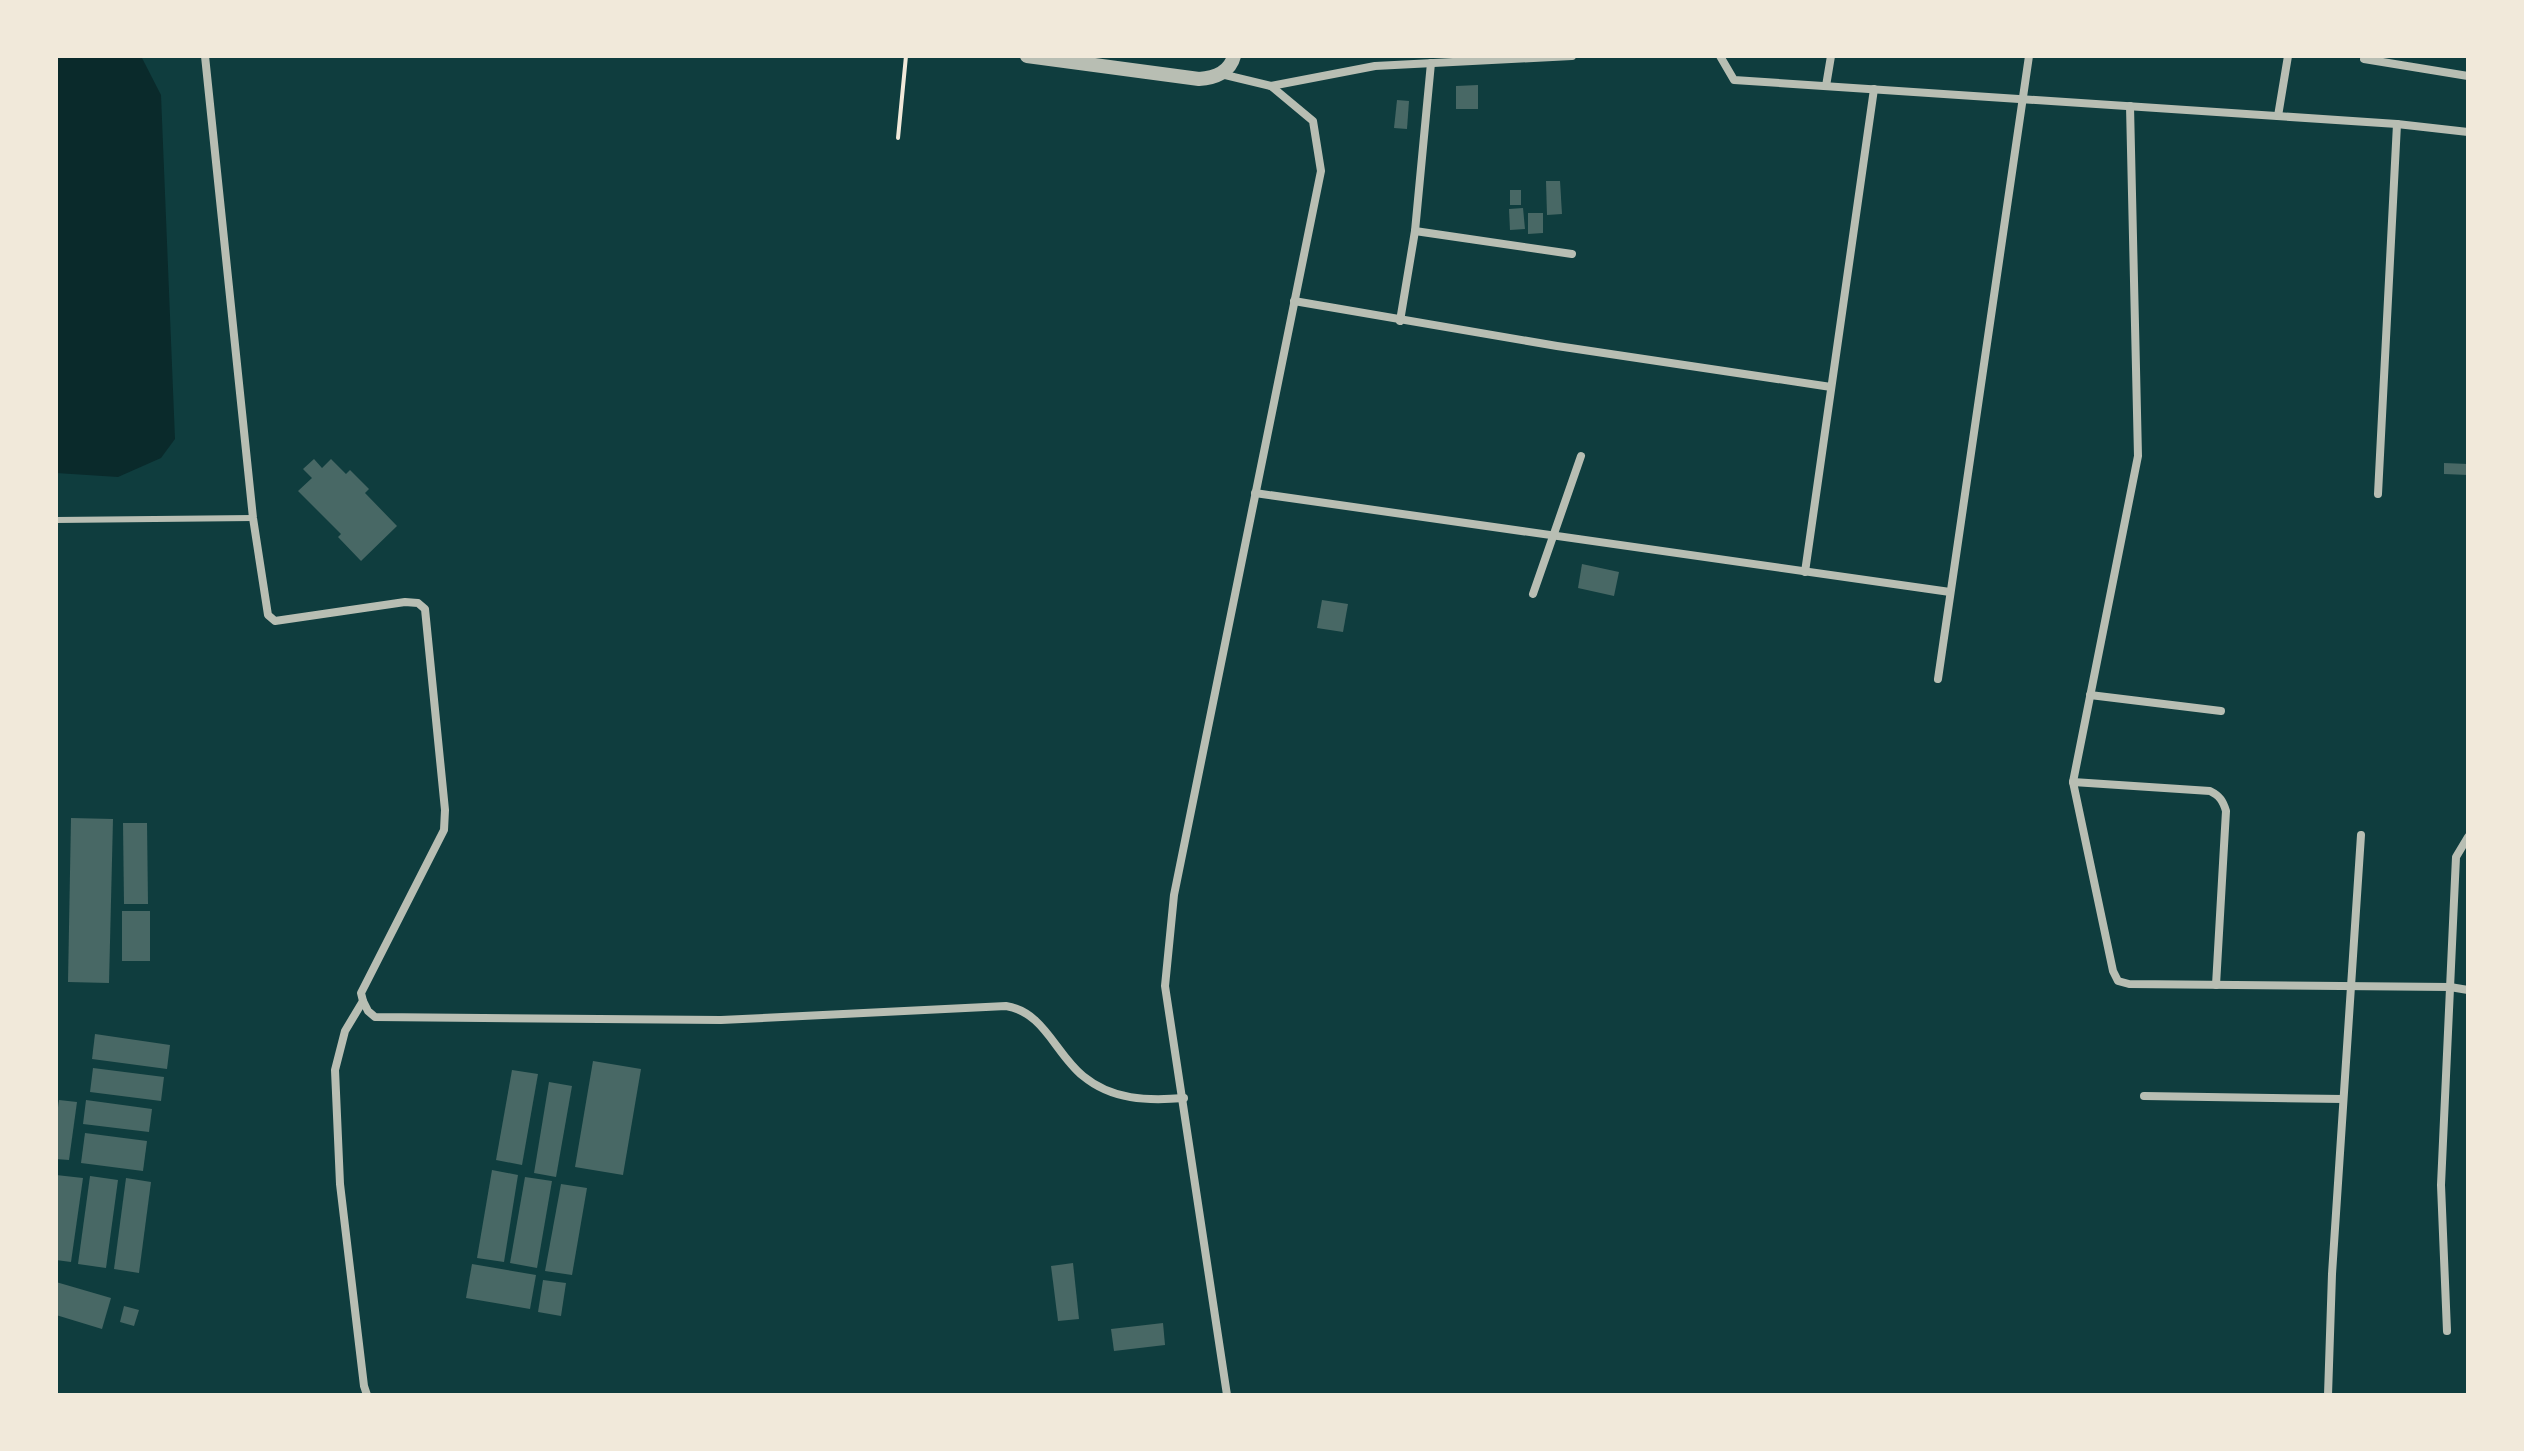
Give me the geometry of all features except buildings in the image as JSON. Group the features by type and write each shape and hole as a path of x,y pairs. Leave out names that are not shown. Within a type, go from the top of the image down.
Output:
{"street":[{"path":"205,56 253,518 268,615 275,621 405,602 418,603 425,609 445,810 444,830 361,993 368,1011 375,1017 721,1020 1006,1006 1027,1012 1081,1075 1111,1093 1150,1100 1184,1098"},
{"path":"1027,56 1187,78 1208,78 1221,74 1232,63 1234,56"},
{"path":"1221,74 1271,86 1375,66 1572,56"},
{"path":"1720,56 1734,80 2397,124 2468,132"},
{"path":"1826,86 1831,56"},
{"path":"1938,679 2029,56"},
{"path":"2278,116 2288,56"},
{"path":"2364,59 2468,76"},
{"path":"1400,321 1415,231 1431,63"},
{"path":"1227,1395 1165,986 1174,895 1321,171 1313,121 1271,86"},
{"path":"1805,572 1874,89"},
{"path":"2130,106 2138,456 2073,782 2113,971 2118,981 2129,984 2450,987 2468,990"},
{"path":"2378,494 2397,124"},
{"path":"1415,231 1572,254"},
{"path":"1294,301 1400,321 1831,387"},
{"path":"1533,594 1581,456"},
{"path":"1255,493 1950,592"},
{"path":"2090,695 2221,711"},
{"path":"2073,782 2210,791 2223,801 2226,811 2216,985"},
{"path":"2328,1395 2332,1274 2361,835"},
{"path":"2447,1331 2441,1185 2456,857 2468,837"},
{"path":"363,1001 345,1031 335,1070 340,1184 367,1395"},
{"path":"2144,1096 2343,1099"}],"lane":[{"path":"56,520 253,518"}],"path":[{"path":"898,138 906,56"}],"water":[{"path":"56,56 141,56 161,95 175,439 161,458 118,477 56,473"}]}
